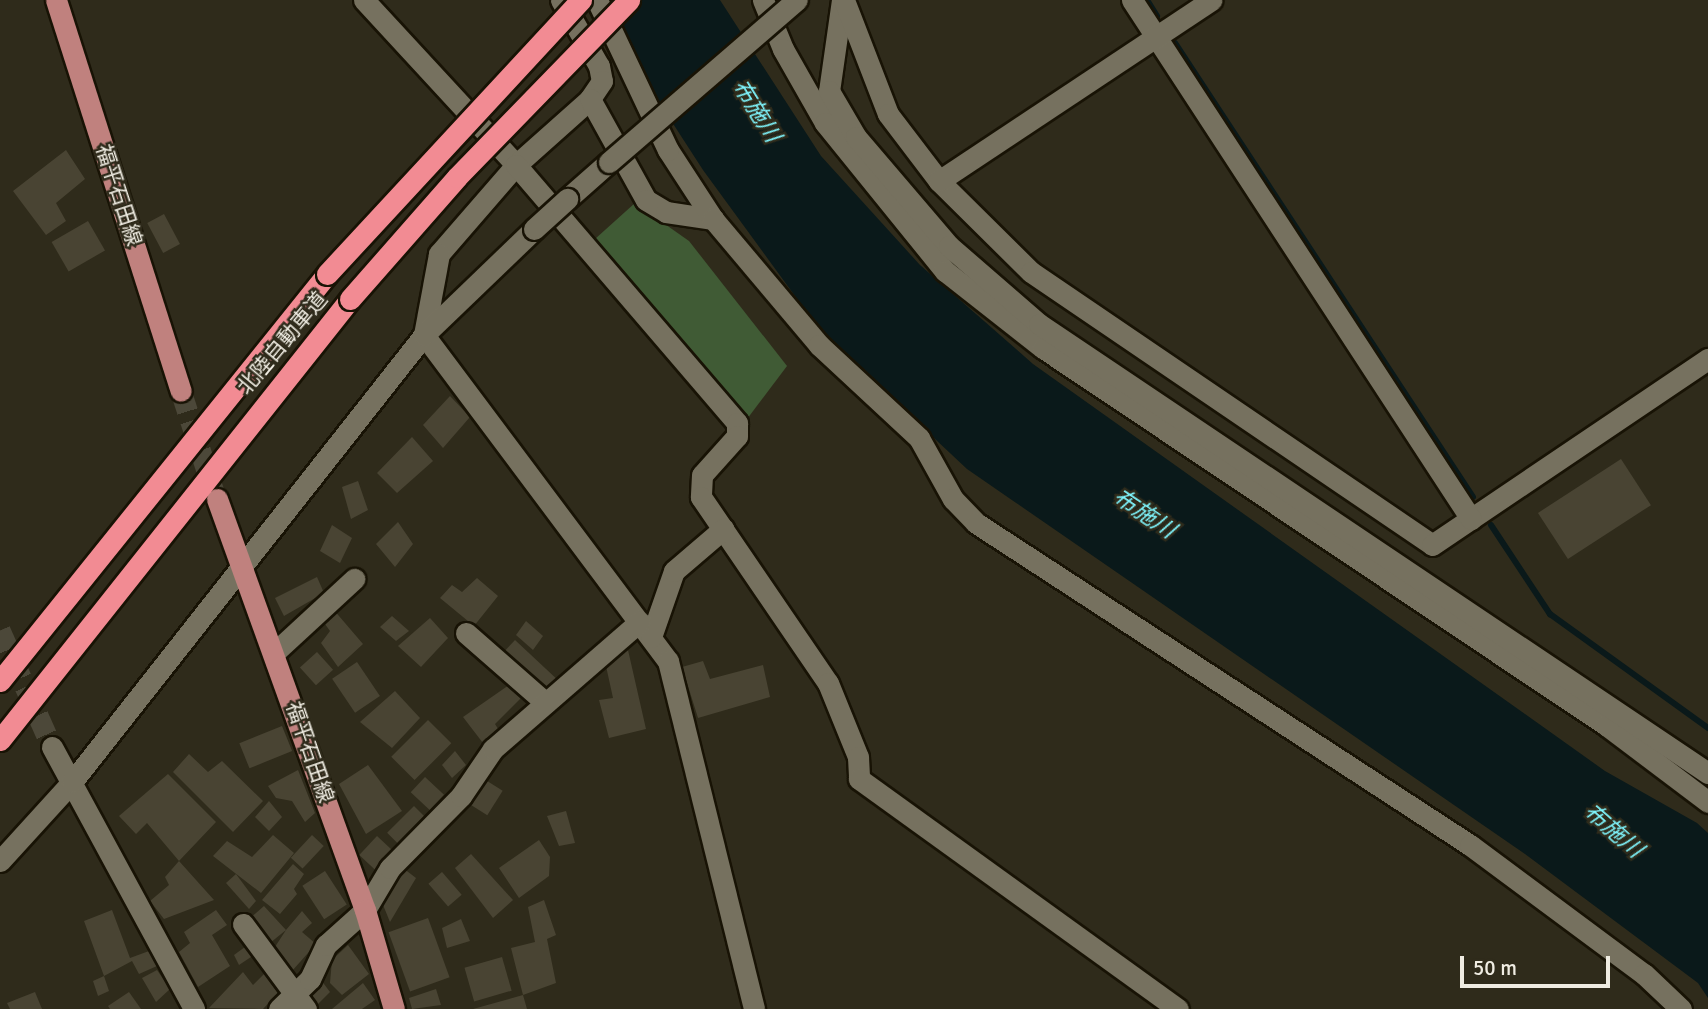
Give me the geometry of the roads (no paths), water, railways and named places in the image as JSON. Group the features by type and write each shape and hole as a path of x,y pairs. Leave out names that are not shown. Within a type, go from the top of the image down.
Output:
{"highway":[{"name":"北陸自動車道","path":"0,681 327,274 581,0"},
{"name":"北陸自動車道","path":"0,740 350,299 457,177 629,0"}],"main road":[{"name":"福平石田線","path":"55,0 181,391"},
{"name":"福平石田線","path":"217,499 243,562 366,910 394,1009"}],"street":[{"path":"364,0 516,165 737,423 737,436 702,475 701,497 828,683 858,757 859,779 1178,1009"},
{"path":"561,0 599,66 602,81 590,99 516,165 439,254 424,335 668,661 754,1009"},
{"path":"597,0 668,150 713,219 819,345 919,438 953,499 976,523 1470,845 1623,958 1681,1009"},
{"path":"763,0 783,49 825,123 945,271 1043,348 1606,725 1708,802"},
{"path":"0,861 72,782 424,335 567,199 797,0"},
{"path":"843,0 888,114 939,181 1031,272 1432,545 1708,359"},
{"path":"843,0 828,91 856,137 949,246 1039,324 1708,773"},
{"path":"1132,0 1471,519"},
{"path":"939,181 1211,0"},
{"path":"590,99 646,200 674,214 713,219"},
{"path":"279,1009 300,1001 326,945 366,910 390,868 461,796 494,750 546,703 645,629 674,571 723,528"},
{"path":"275,652 355,579"},
{"path":"466,633 546,703"},
{"path":"52,747 194,1009"},
{"path":"243,924 300,1001"}],"water":[{"name":"布施川","path":"593,0 720,0 821,156 920,265 1033,364 1605,771 1697,823 1708,833 1708,998 1698,983 1525,854 967,469 822,333 703,170"}],"waterway":[{"path":"1147,0 1157,16"},
{"path":"1175,43 1473,497"},
{"path":"1491,525 1550,614 1708,728"}],"tunnel":[{"path":"181,391 214,492"},
{"path":"0,630 52,747"}]}
